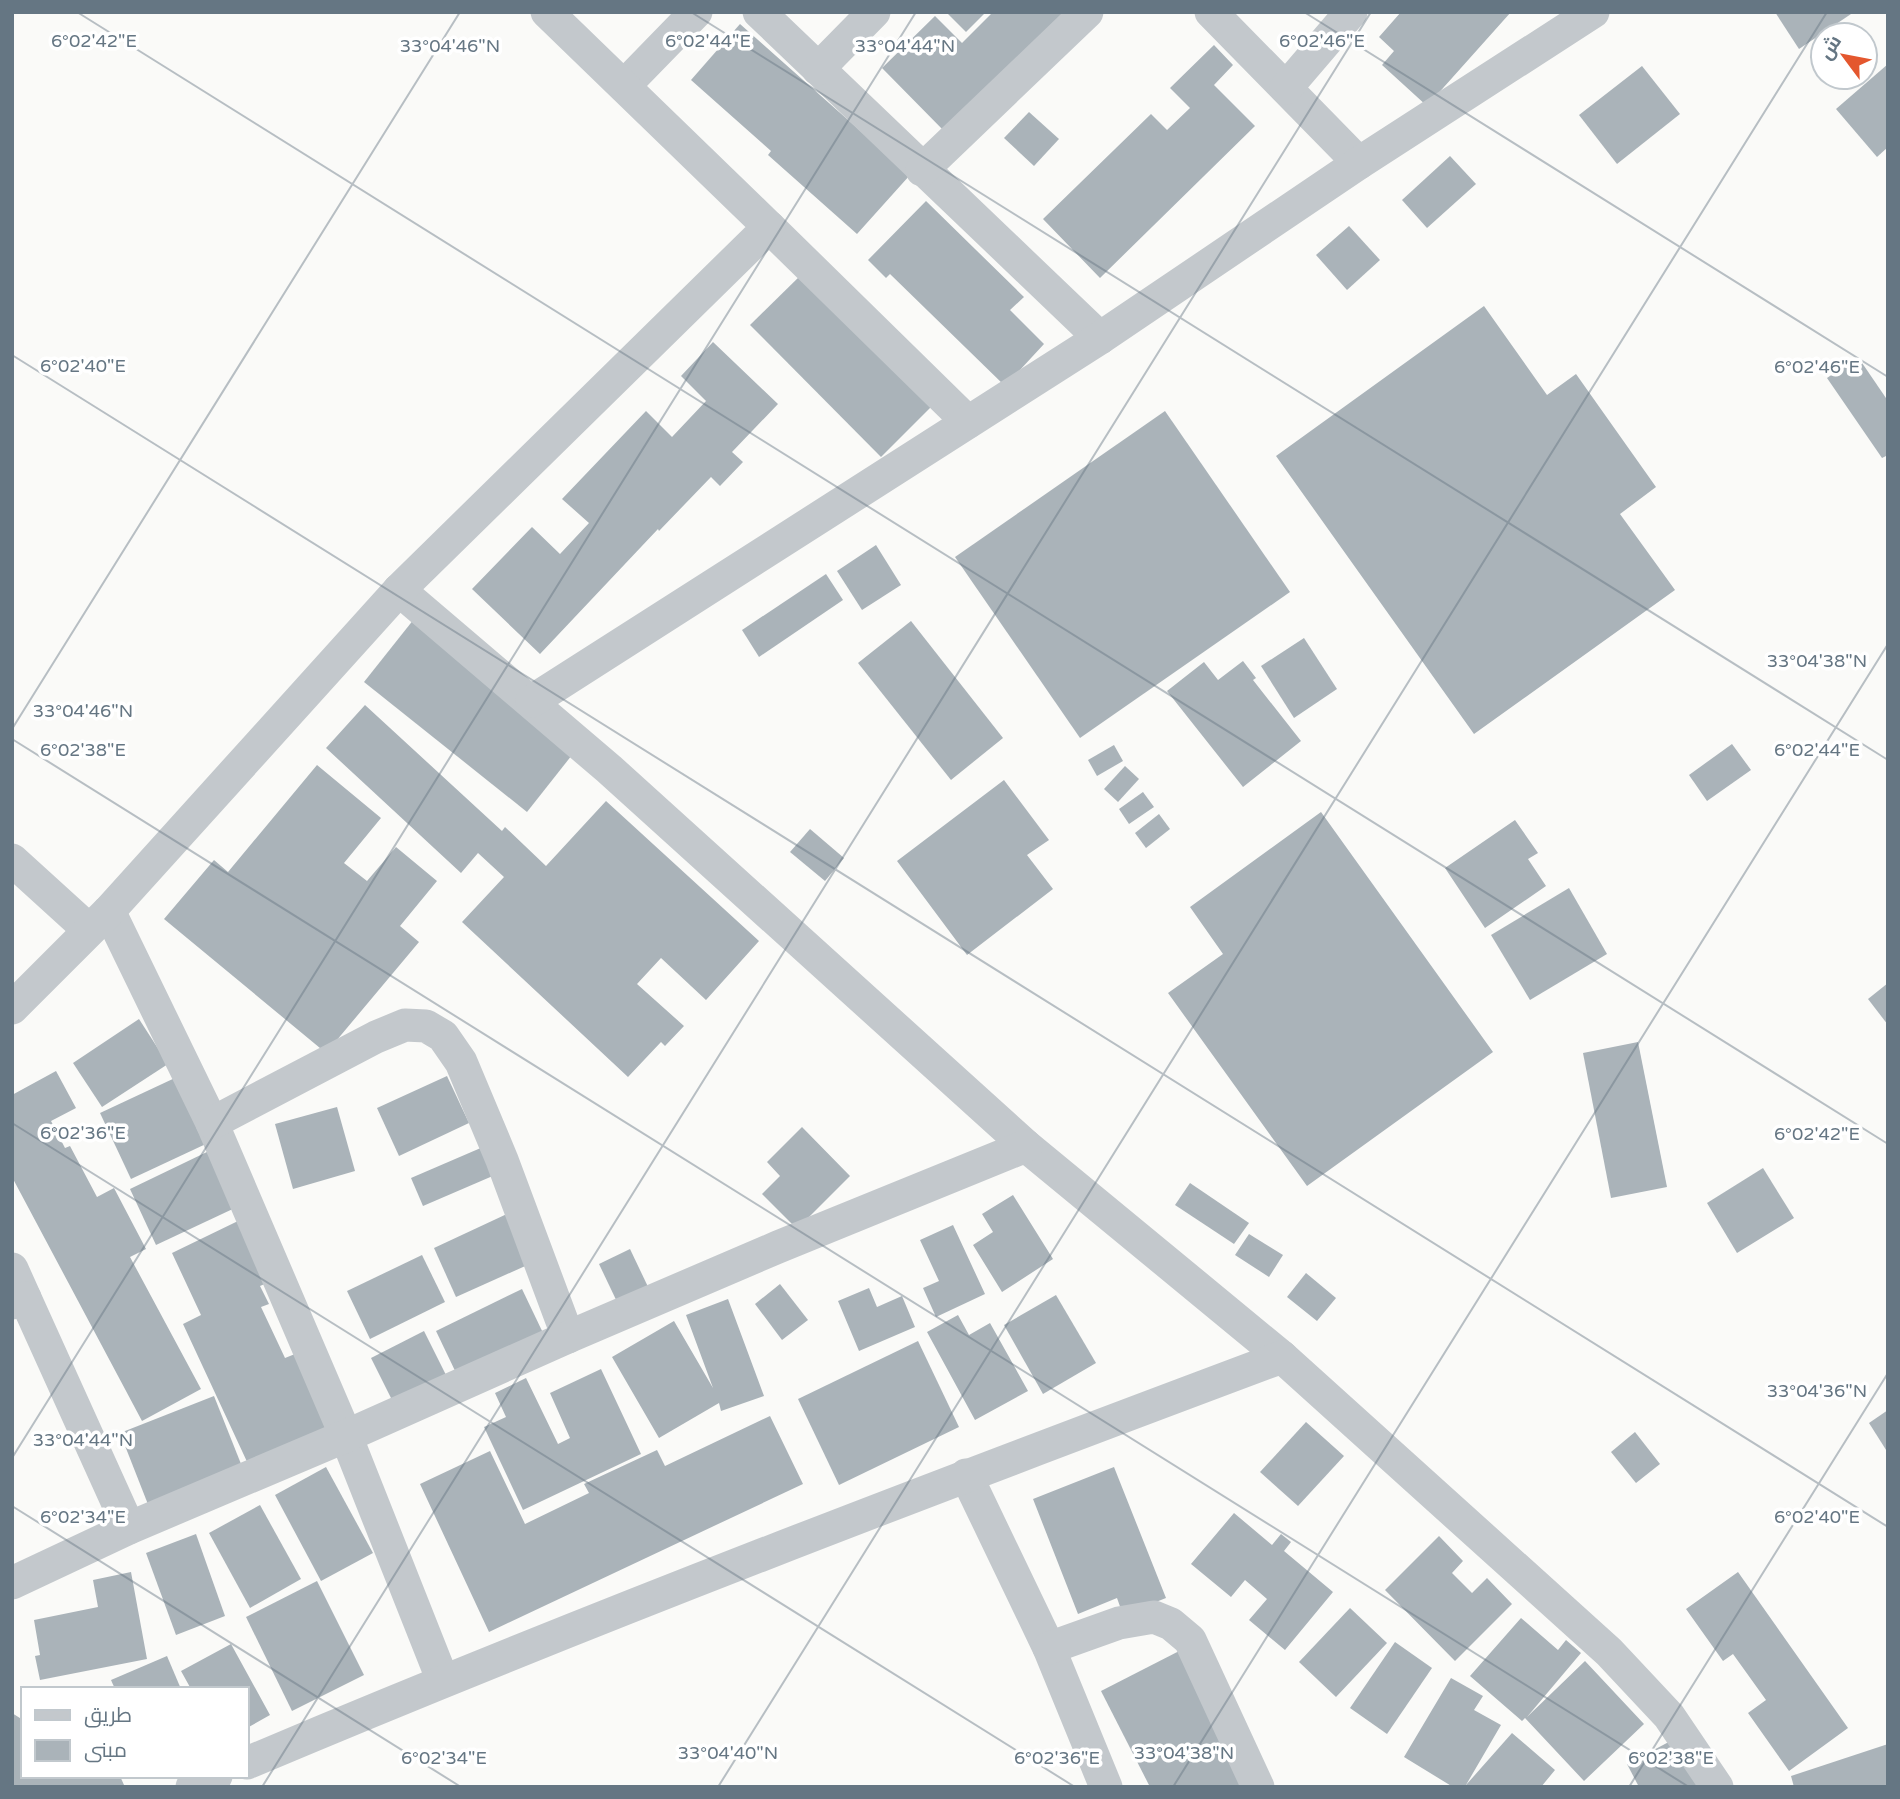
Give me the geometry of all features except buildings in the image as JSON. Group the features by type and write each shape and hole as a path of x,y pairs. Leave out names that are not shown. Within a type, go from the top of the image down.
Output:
{"street":[{"path":"547,12 968,422"},
{"path":"624,86 696,12"},
{"path":"759,12 1100,338"},
{"path":"818,69 874,12"},
{"path":"922,170 1087,12"},
{"path":"1212,12 1359,163"},
{"path":"1286,88 1351,12"},
{"path":"532,701 1100,338 1359,163 1594,12"},
{"path":"12,1008 99,920 399,590 769,227"},
{"path":"399,590 532,701 1026,1146 1282,1357 1609,1652 1669,1716 1717,1787"},
{"path":"12,859 99,920 212,1124 346,1436 443,1681"},
{"path":"212,1124 376,1037 405,1025 426,1026 443,1036 461,1062 502,1160 568,1338"},
{"path":"12,1583 128,1528 778,1247 1026,1146"},
{"path":"16,1290 128,1528"},
{"path":"248,1763 443,1681 966,1475 1282,1357"},
{"path":"966,1475 1049,1648 1106,1787"},
{"path":"1049,1648 1119,1623 1154,1616 1171,1624 1190,1640 1258,1787"},
{"path":"192,1787 212,1778"}]}
